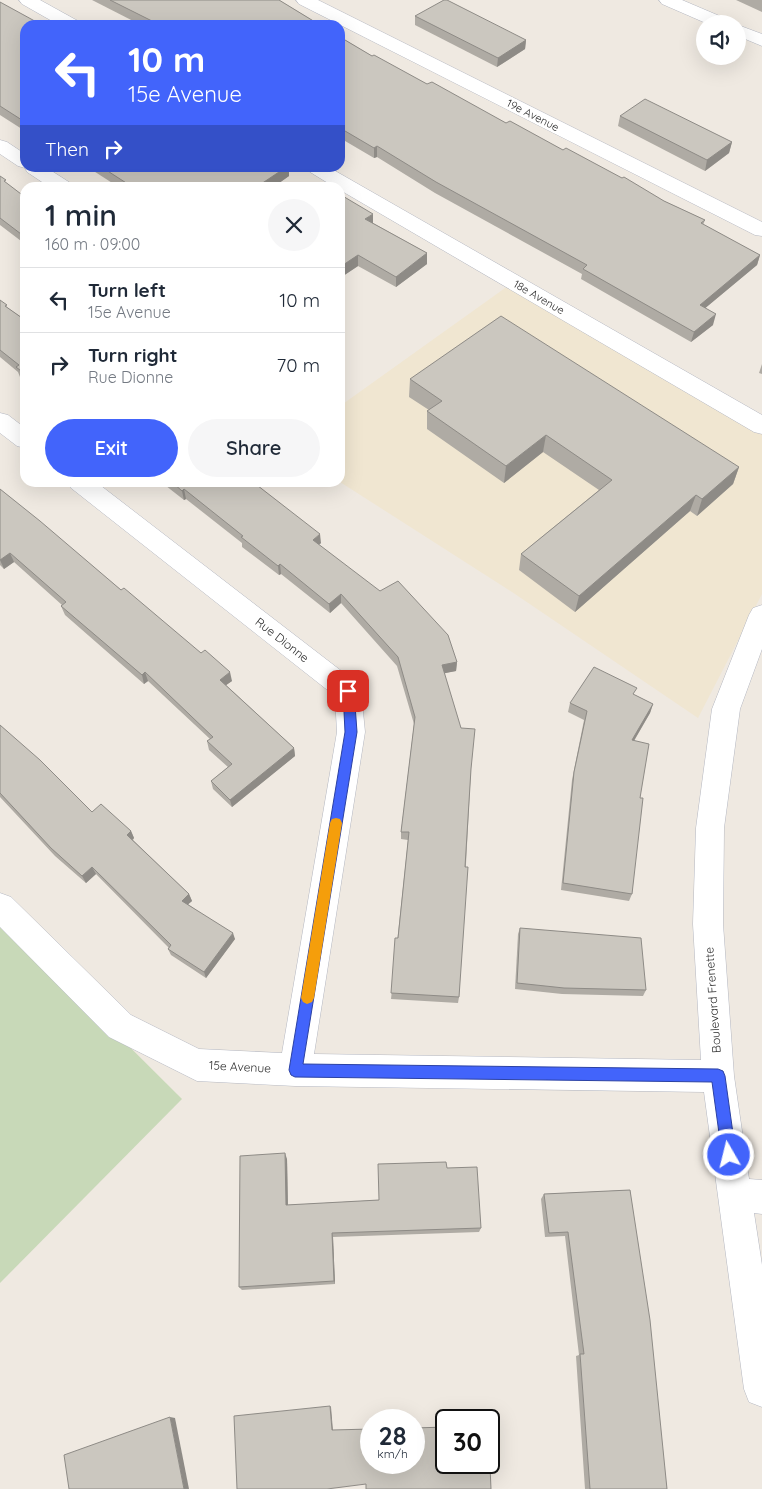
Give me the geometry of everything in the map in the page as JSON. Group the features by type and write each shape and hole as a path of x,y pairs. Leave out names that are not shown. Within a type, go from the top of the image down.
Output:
{"street":[{"path":"28,0 63,20"},
{"name":"19e Avenue","path":"305,0 345,20"},
{"path":"668,0 702,15"},
{"name":"19e Avenue","path":"345,20 762,230"},
{"path":"746,34 762,41"},
{"path":"0,146 20,159"},
{"path":"40,172 56,182"},
{"name":"18e Avenue","path":"324,172 341,182"},
{"name":"18e Avenue","path":"345,184 762,426"},
{"path":"0,421 20,436"},
{"name":"Rue Dionne","path":"85,487 348,691 351,732 295,1070"},
{"name":"Boulevard Frenette","path":"762,615 726,709 710,828 708,924 718,1076 748,1196 762,1389"},
{"name":"15e Avenue","path":"0,907 120,1026 196,1065 295,1070 718,1076"}],"shaded area":[{"path":"519,278 762,425 762,594 698,718 512,592 345,485 345,402"}],"green space":[{"path":"0,918 182,1099 0,1283"}],"building":[{"path":"110,0 279,0 312,20 150,20"},
{"path":"444,0 526,40 498,58 415,16"},
{"path":"0,2 33,20 20,20 20,119 0,106"},
{"path":"345,40 427,84 432,82 506,123 510,121 563,150 566,148 622,178 624,177 664,201 705,220 701,223 760,255 700,305 716,314 694,332 583,269 587,265 436,182 377,146 374,148 345,131"},
{"path":"645,99 732,142 707,160 620,116"},
{"path":"109,172 279,172 264,182 125,182"},
{"path":"0,176 20,193 20,233 0,218"},
{"path":"345,197 373,214 365,219 427,253 396,277 358,255 345,264"},
{"path":"0,300 20,316 20,370 16,367 19,365 0,350"},
{"path":"501,316 739,467 702,499 696,495 579,596 521,554 612,480 546,435 506,466 427,411 442,401 410,379"},
{"path":"178,487 259,487 320,534 313,540 380,591 398,581 448,635 457,662 442,665 461,728 475,729 465,867 468,867 459,997 391,993 395,938 398,938 409,832 401,832 415,717 398,657 341,594 329,604 280,564 278,566 241,537 243,536 184,489 182,491"},
{"path":"0,489 121,590 124,588 201,653 205,650 230,672 220,680 294,748 230,800 211,781 232,764 207,741 213,737 145,672 142,675 61,606 66,602 10,553 0,560"},
{"path":"594,667 637,688 633,694 653,704 632,740 649,744 640,798 643,798 632,894 563,883 574,772 587,711 570,703"},
{"path":"0,725 40,760 92,812 101,804 131,831 127,835 189,894 182,901 233,933 204,972 168,949 171,945 92,867 82,876 51,848 0,793"},
{"path":"520,928 641,938 646,990 564,988 517,983"},
{"path":"285,1153 286,1205 379,1200 378,1164 446,1162 447,1168 477,1167 481,1228 332,1233 334,1281 239,1287 240,1156"},
{"path":"630,1190 650,1320 667,1489 590,1489 580,1354 584,1354 568,1232 549,1233 544,1194"},
{"path":"330,1406 332,1430 360,1429 360,1474 425,1474 425,1428 435,1427 435,1474 490,1474 491,1489 366,1489 366,1484 327,1489 237,1489 234,1416"},
{"path":"170,1417 184,1489 69,1489 64,1455"}],"slow traffic":[{"path":"307,998 336,823"}],"route":[{"path":"348,691 351,732 295,1070 718,1076 729,1155"}]}
